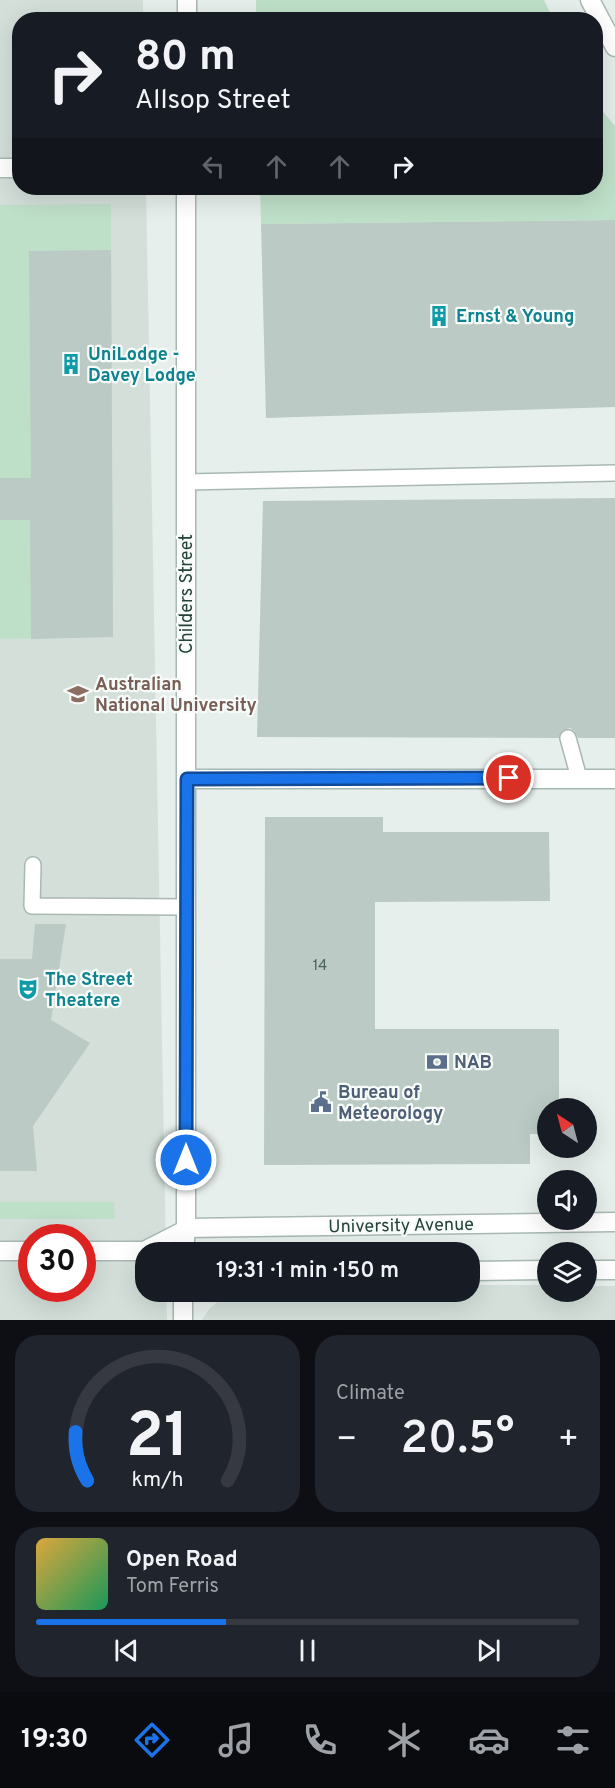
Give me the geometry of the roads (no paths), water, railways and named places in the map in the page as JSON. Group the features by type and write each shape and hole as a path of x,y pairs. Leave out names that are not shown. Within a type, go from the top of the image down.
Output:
{"street":[{"path":"603,24 615,47"},
{"name":"Childers Street","path":"185,1242 186,195"},
{"path":"187,779 615,779"},
{"name":"University Avenue","path":"186,1228 615,1222"},
{"path":"0,1251 18,1251"},
{"path":"96,1251 135,1251"},
{"path":"480,1271 537,1270"},
{"path":"597,1270 615,1270"},
{"path":"183,1302 183,1320"}],"lane":[{"path":"186,482 615,473"},
{"path":"568,738 579,778"},
{"path":"33,865 32,906 186,907"},
{"path":"159,1242 186,1228"}],"place":[{"name":"Ernst & Young","path":"439,316"},
{"name":"UniLodge - Davey Lodge","path":"71,364"},
{"name":"Australian National University","path":"78,694"},
{"name":"The Street Theatere","path":"28,989"},
{"name":"NAB","path":"437,1062"},
{"name":"Bureau of Meteorology","path":"321,1102"}]}
